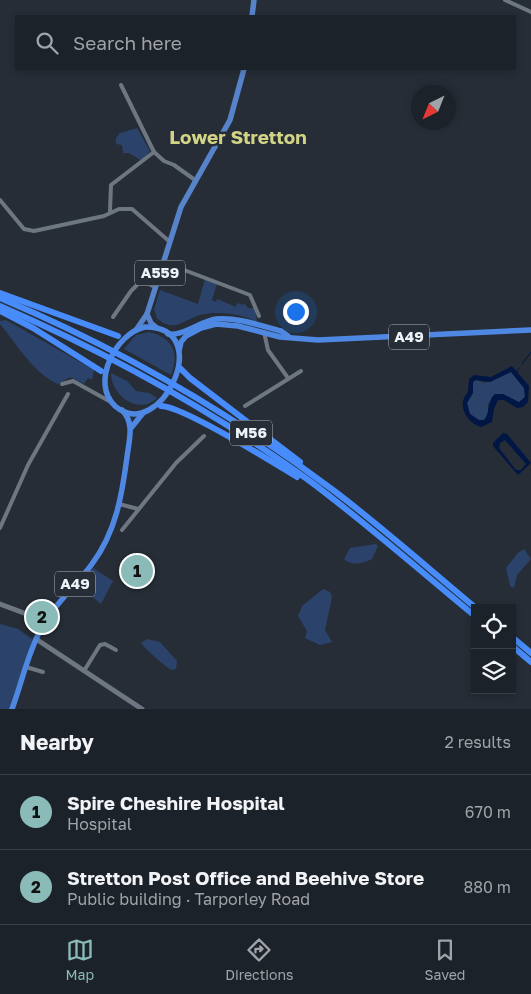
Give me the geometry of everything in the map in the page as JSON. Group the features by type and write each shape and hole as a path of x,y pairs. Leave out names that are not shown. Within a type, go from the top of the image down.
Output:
{"highway":[{"path":"0,294 118,336 126,336"},
{"name":"M56","path":"0,298 87,338 166,380 251,433 332,494 471,604"},
{"name":"M56","path":"0,306 86,346 162,386 242,435 332,494"},
{"path":"0,312 33,328 101,371 111,402 132,414 144,413 159,406 181,366 179,351 174,340 157,328 145,327 136,330 126,336 117,349 104,380"},
{"name":"A49","path":"166,333 177,334 201,322 221,319 281,331 288,336"},
{"name":"A49","path":"179,351 181,342 186,336 211,325 230,325 264,333 339,340 531,330"},
{"name":"M56","path":"181,366 190,378 295,457 332,494 471,613"},
{"name":"M56","path":"159,406 171,407 332,494"},
{"path":"122,410 128,418 130,428"},
{"path":"130,428 144,413"},
{"name":"A49","path":"12,709 43,624 100,552 111,530 119,504 130,428"},
{"path":"516,641 531,653"},
{"path":"516,649 531,662"}],"main road":[{"path":"252,15 254,0"},
{"name":"A559","path":"136,330 147,314 161,263 182,207 195,180 230,120 244,70"},
{"path":"147,314 151,323 157,328"},
{"path":"0,604 32,616 43,624"},
{"path":"36,639 142,709"}],"street":[{"path":"505,0 531,12"},
{"path":"121,85 154,152 164,161 174,165 195,180"},
{"path":"110,212 109,188 111,185 154,152"},
{"path":"0,200 24,229 34,231 104,216 119,209 136,210 170,242"},
{"path":"113,317 142,281 161,263 250,295 258,316"},
{"path":"142,281 155,287"},
{"path":"261,326 266,347 288,378"},
{"path":"245,406 300,371"},
{"path":"62,384 73,381 111,402"},
{"path":"97,393 105,388"},
{"path":"0,528 28,465 68,394"},
{"path":"122,530 176,463 204,436"},
{"path":"119,504 138,510"},
{"path":"84,671 100,645 105,644 116,650"},
{"path":"26,667 43,672"}],"shaded area":[{"path":"137,128 150,151 142,161 129,153 123,153 122,145 116,144 116,138 120,133"},
{"path":"205,279 217,284 212,300 216,302 217,299 236,307 237,303 243,305 244,303 248,308 255,308 257,322 237,315 222,313 200,315 174,325 163,323 157,318 154,310 160,290 198,304"},
{"path":"6,320 94,370 92,380 88,378 84,384 70,377 58,384 49,379 33,366 0,324 0,321"},
{"path":"149,332 157,334 172,347 175,360 171,375 124,349 136,335"},
{"path":"512,366 529,386 528,402 523,407 517,408 504,400 498,400 492,422 481,427 471,421 464,412 464,397 468,392 469,379 474,375 491,377","holes":["511,372 524,388 525,397 519,402 503,394 495,394 490,400 484,420 479,420 470,414 467,403 473,393 473,382 476,380 490,382"]},
{"path":"511,372 524,388 525,397 519,403 503,394 488,404 488,416 484,420 479,420 470,414 467,403 473,393 473,382 476,380 485,383"},
{"path":"111,373 127,381 136,391 149,393 157,398 150,403 142,405 127,401 116,389"},
{"path":"503,433 507,434 531,463 518,475 493,446 493,443","holes":["505,440 526,464 521,470 516,470 499,448 500,443"]},
{"path":"376,544 378,546 372,559 354,564 344,559 350,548"},
{"path":"524,549 531,559 517,575 514,588 510,586 506,568 518,553"},
{"path":"93,568 113,581 101,604 78,585"},
{"path":"323,589 330,592 332,597 325,630 332,642 320,645 305,638 307,631 298,616 302,606"},
{"path":"0,624 18,629 36,642 12,709 0,709"},
{"path":"147,639 160,642 177,661 176,669 171,670 146,649 141,643"}],"waterway":[{"path":"522,364 531,352"},
{"path":"517,372 519,368"}],"place":[{"name":"Spire Cheshire Hospital","path":"137,571"},
{"name":"Stretton Post Office and Beehive Store","path":"42,617"}],"district":[{"name":"Lower Stretton","path":"238,137"}]}
